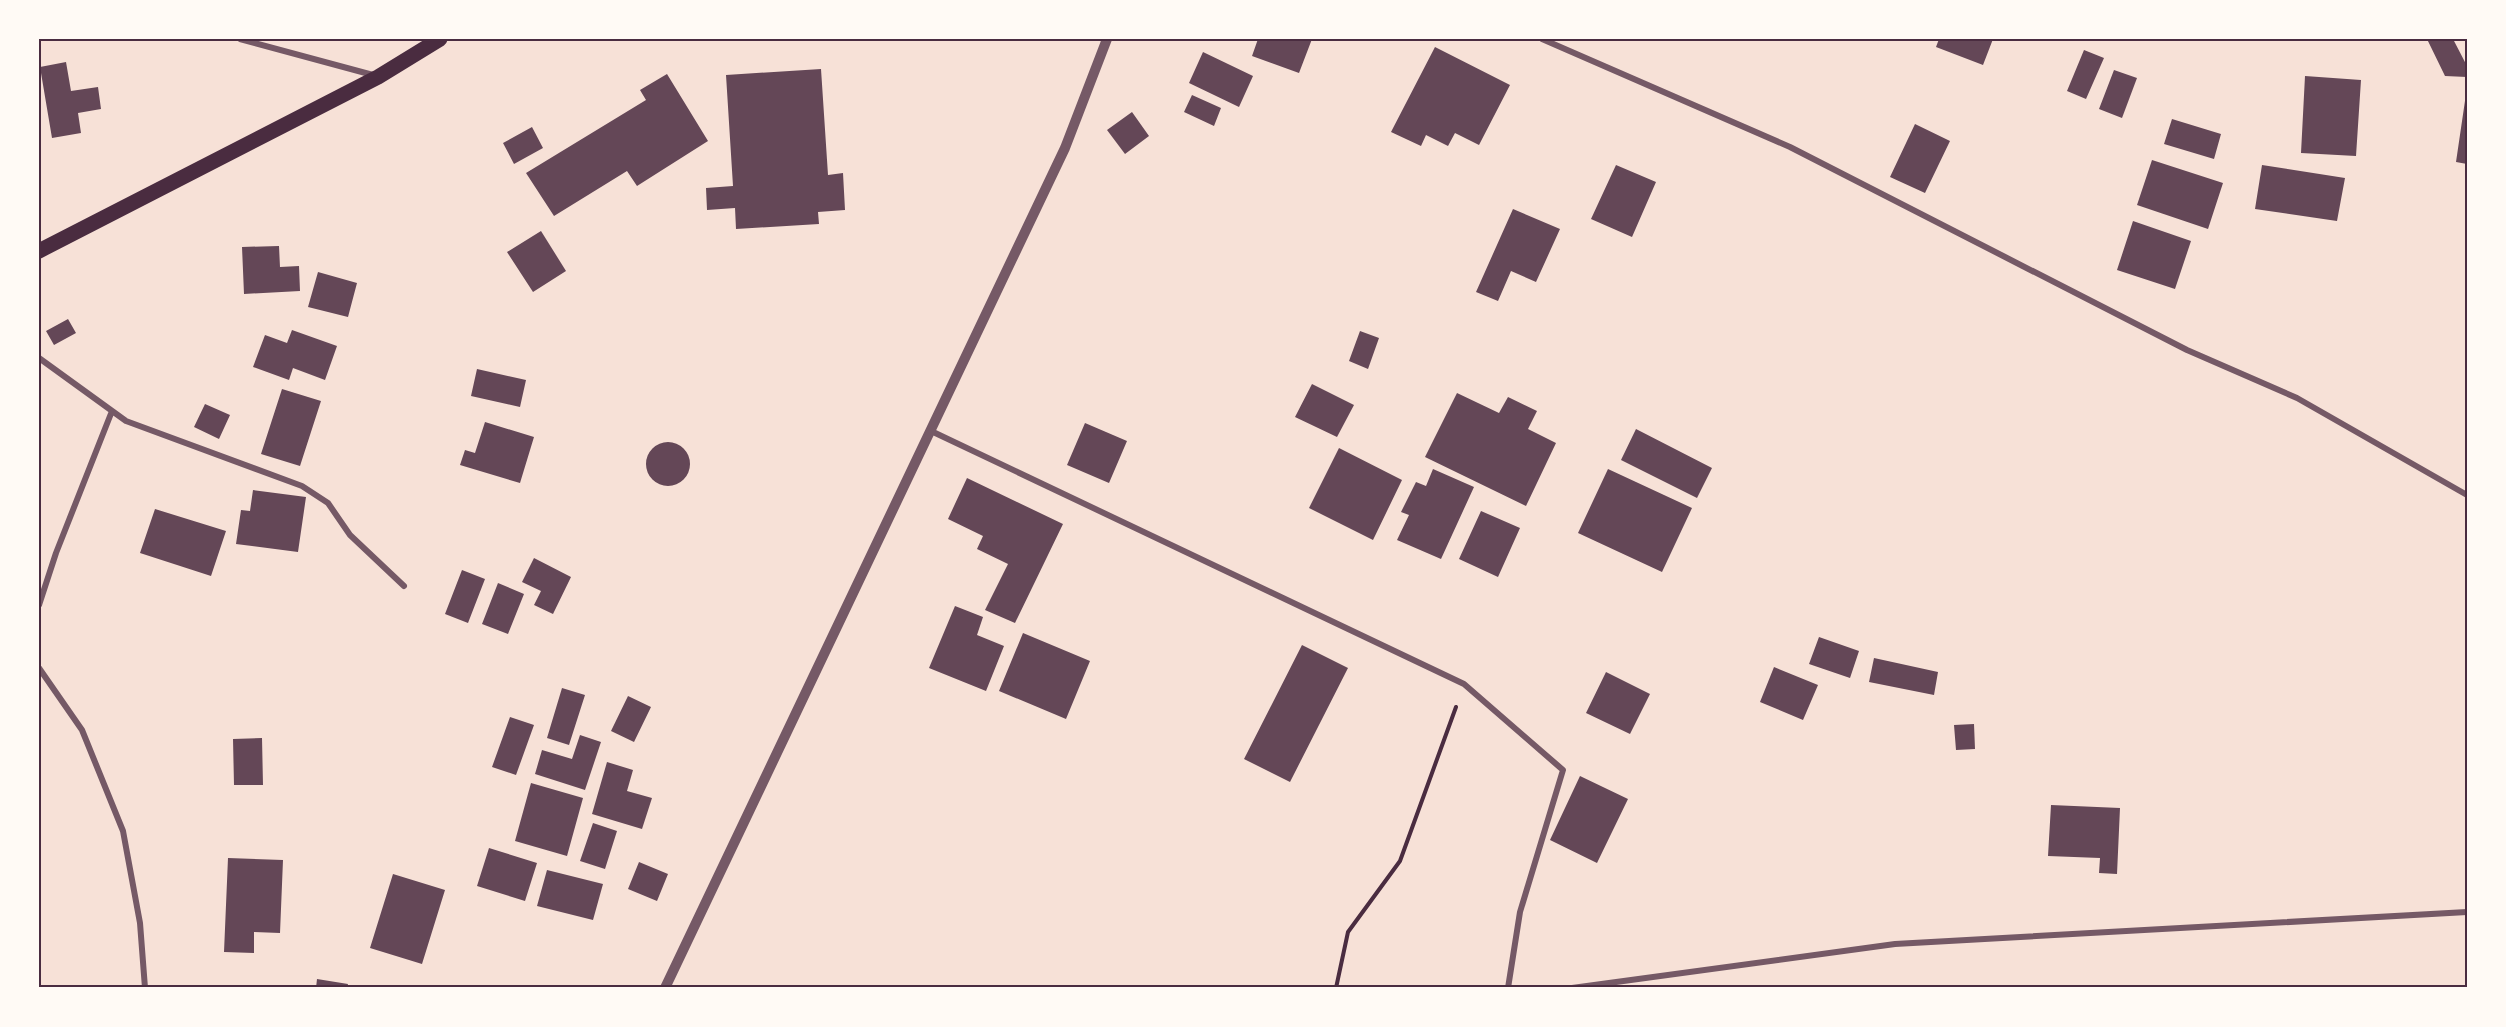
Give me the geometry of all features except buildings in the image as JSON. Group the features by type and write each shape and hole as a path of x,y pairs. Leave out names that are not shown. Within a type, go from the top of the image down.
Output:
{"main road":[{"path":"39,251 378,77 440,39"}],"street":[{"path":"240,39 378,77"},
{"path":"665,988 1065,148 1107,39"},
{"path":"1542,39 1790,147 2187,350 2297,398 2467,495"},
{"path":"39,358 126,421 302,486 328,503 350,535 404,586"},
{"path":"39,605 56,553 112,411"},
{"path":"931,431 1464,684 1563,770 1520,912 1508,988"},
{"path":"39,668 82,730 123,831 140,923 145,988"},
{"path":"1572,988 1895,944 2467,912"}],"path":[{"path":"1336,988 1348,933 1400,861 1464,684"}]}
